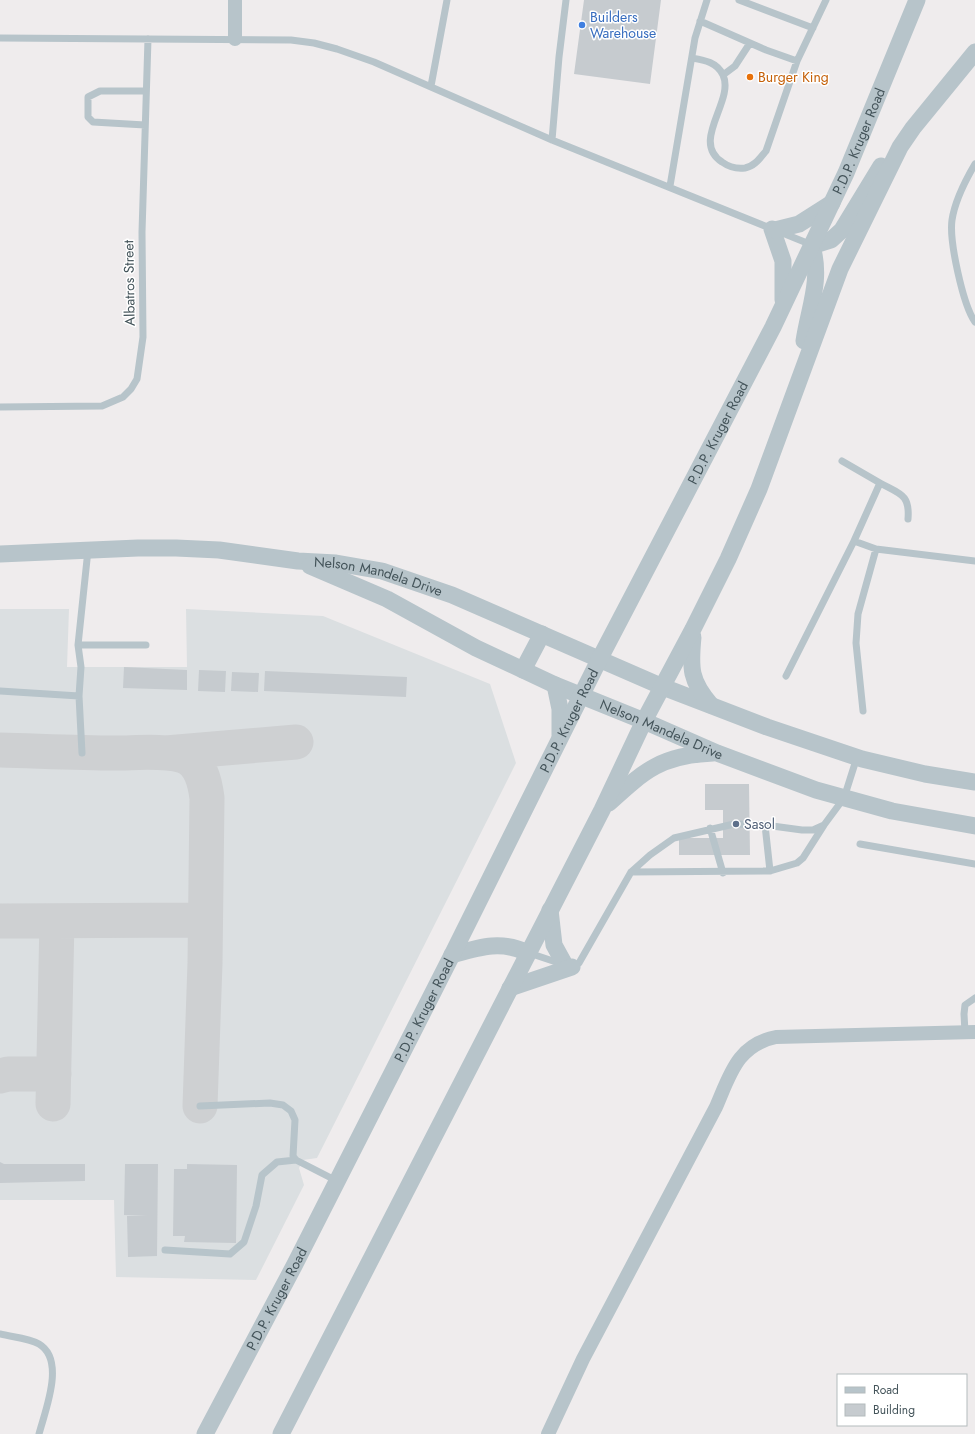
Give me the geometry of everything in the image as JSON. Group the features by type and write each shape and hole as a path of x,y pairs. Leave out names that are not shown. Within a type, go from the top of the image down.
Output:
{"street":[{"path":"235,0 235,39"},
{"name":"P.D.P. Kruger Road","path":"205,1434 338,1181 599,660 782,308 846,173 917,0"},
{"path":"281,1434 602,810 644,721 693,629 759,489 840,269 900,147 913,128 975,52"},
{"path":"806,362 804,341 814,299 817,266 812,246 831,240 842,230 881,166 900,147"},
{"path":"782,308 784,275 783,261 774,229 799,224 832,203"},
{"name":"Nelson Mandela Drive","path":"0,554 138,548 212,550 298,561 358,566 407,578 452,595 663,687 774,730 857,757 925,774 975,782"},
{"name":"Nelson Mandela Drive","path":"298,561 387,599 476,648 581,697 644,721 717,753 816,790 892,812 975,826"},
{"path":"693,629 691,656 692,677 702,695 712,706"},
{"path":"523,670 542,634"},
{"path":"555,685 560,709 560,740"},
{"path":"602,810 639,775 656,765 670,759 687,755 717,753"},
{"path":"510,988 568,966 554,945 550,910"},
{"path":"452,955 476,948 499,944 528,952"},
{"path":"548,1434 583,1359 716,1107 739,1059 749,1047 762,1040 776,1037 970,1032"}],"lane":[{"path":"430,86 447,0"},
{"path":"552,140 559,57 566,0"},
{"path":"670,186 692,58 700,21 707,0"},
{"path":"739,0 813,28"},
{"path":"692,58 712,63 719,68 723,75 725,84 713,131 710,146 711,152 714,157 732,168 750,167 759,160 766,151 797,61 826,0"},
{"path":"700,21 750,43 797,61"},
{"path":"0,38 235,39 291,40 314,43 374,62 552,140 670,186 812,246"},
{"name":"Albatros Street","path":"0,407 102,406 123,397 137,379 143,337 142,232 148,39"},
{"path":"723,75 735,66 750,43"},
{"path":"145,125 93,122 88,117 88,97 100,91 146,91"},
{"path":"975,164 963,184 954,207 951,222 952,239 961,286 971,316 975,322"},
{"path":"842,461 880,484 902,495 906,499 909,506 908,519"},
{"path":"786,676 854,541 880,484"},
{"path":"854,541 876,549 975,561"},
{"path":"863,711 856,643 858,614 876,549"},
{"path":"82,753 78,696 81,667 78,645 88,550"},
{"path":"78,645 146,645"},
{"path":"0,691 78,696"},
{"path":"631,872 723,873 770,871 797,863 803,858 824,825 844,798 857,757"},
{"path":"528,952 568,966 579,963 631,872 650,855 674,838 710,828 734,824 765,825 802,830 813,830 824,825"},
{"path":"765,825 770,871"},
{"path":"710,828 723,873"},
{"path":"860,844 975,864"},
{"path":"970,1032 964,1014 965,1005 975,998"},
{"path":"200,1106 270,1103 283,1106 291,1111 295,1120 293,1156 296,1160"},
{"path":"165,1250 230,1254 244,1242 256,1206 262,1174 276,1162 296,1160 338,1181"},
{"path":"0,1334 38,1344 47,1352 51,1359 53,1372 38,1434"}],"shaded area":[{"path":"0,609 69,609 67,667 187,667 186,609 323,616 490,684 516,763 317,1158 303,1160 299,1168 304,1185 256,1280 116,1277 114,1200 0,1200"}],"building":[{"path":"584,0 661,0 650,84 574,74"},
{"path":"124,667 187,670 187,690 123,688"},
{"path":"199,670 226,671 225,692 198,691"},
{"path":"265,671 407,677 406,697 264,691"},
{"path":"232,672 259,673 258,692 231,691"},
{"name":"Sasol","path":"705,784 749,784 750,855 679,855 679,838 723,838 723,810 705,810"},
{"path":"0,1162 4,1164 85,1164 85,1181 0,1183"},
{"path":"125,1164 158,1164 157,1256 128,1257 127,1216 147,1216 124,1215"},
{"path":"187,1164 237,1165 236,1243 184,1242 185,1236 173,1236 174,1169 187,1169"}],"taxiway":[{"path":"166,753 296,742"},
{"path":"0,750 87,753 168,753 176,754 189,759 201,773 207,798 205,963 200,1106"},
{"path":"0,921 205,920"},
{"path":"53,1104 57,921"},
{"path":"0,1076 8,1074 54,1074"}],"place":[{"name":"Builders Warehouse","path":"582,25"},
{"name":"Burger King","path":"750,77"},
{"name":"Sasol","path":"736,824"}]}
